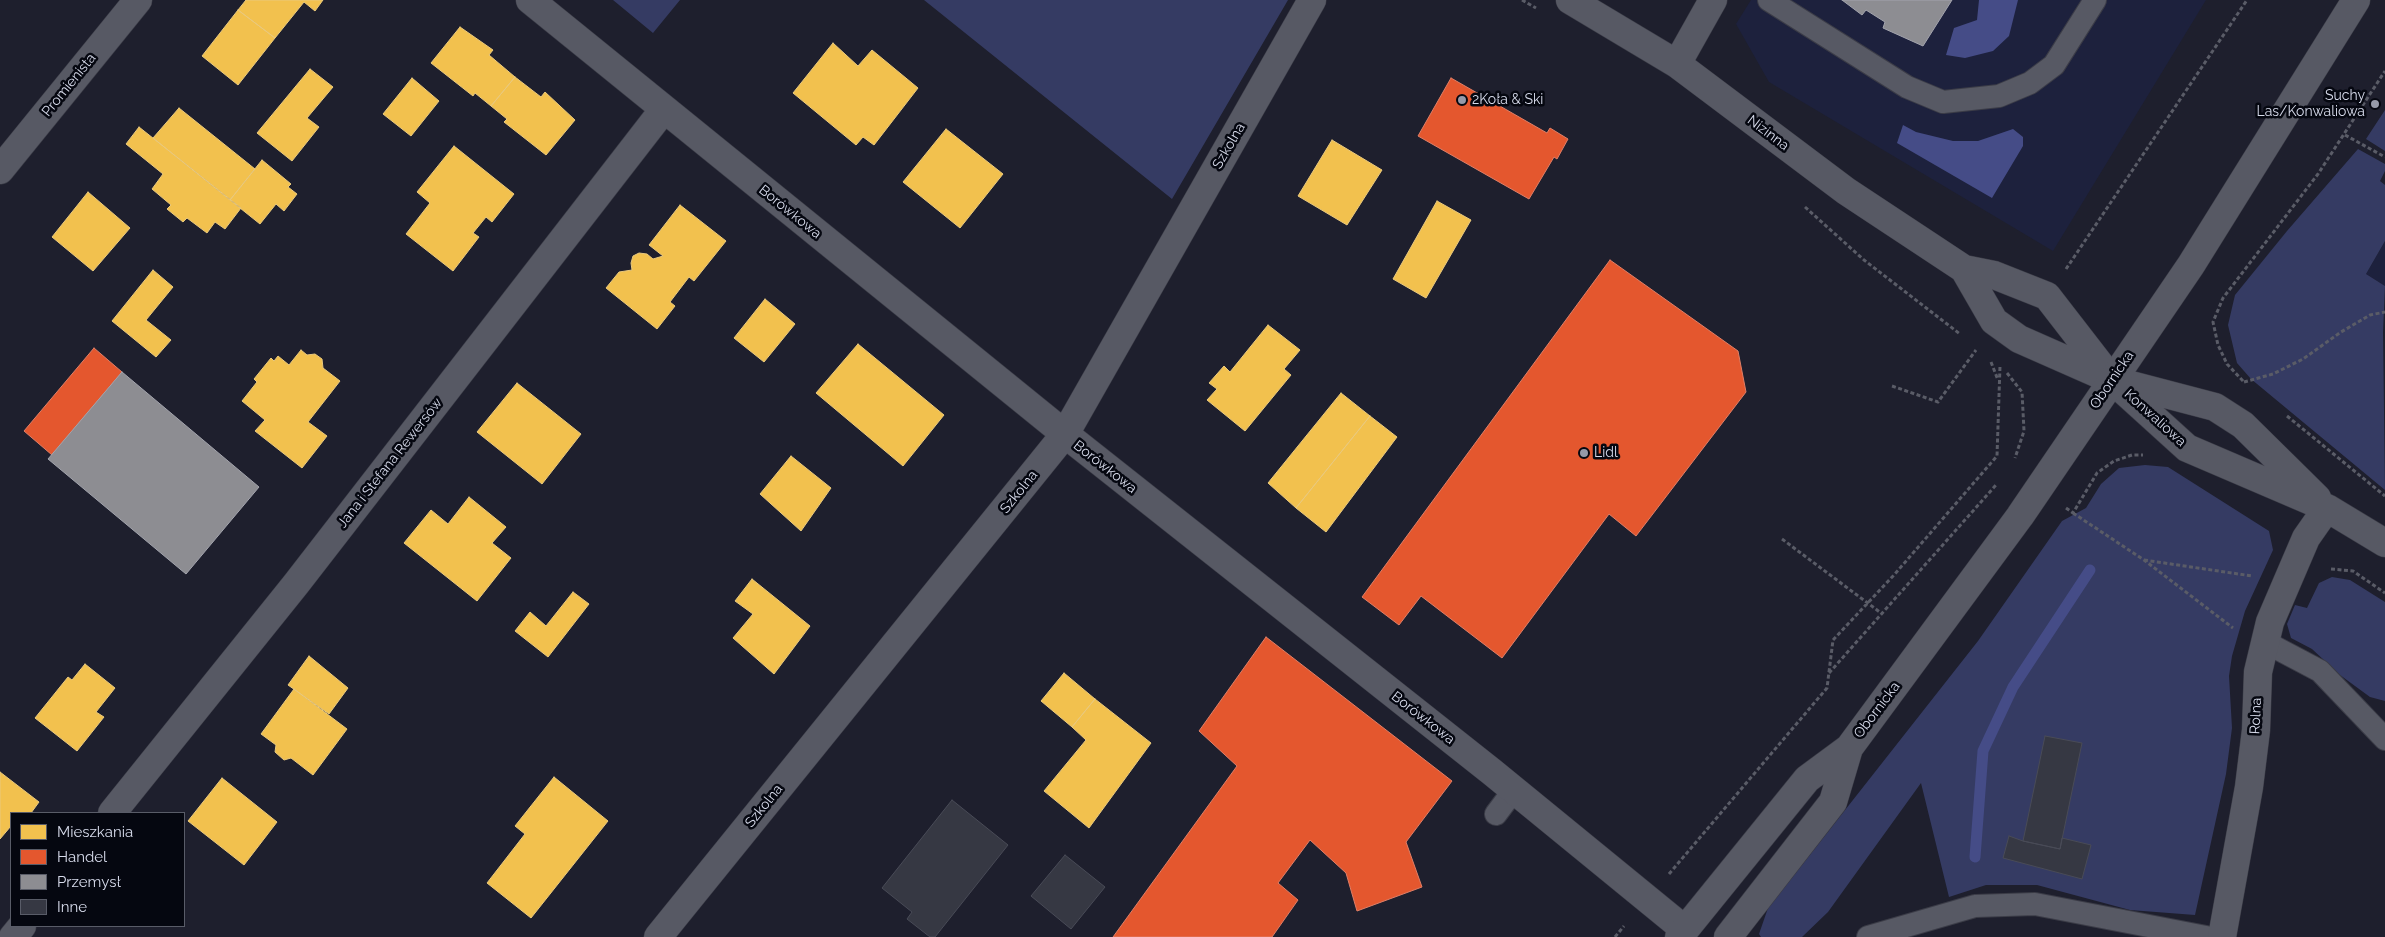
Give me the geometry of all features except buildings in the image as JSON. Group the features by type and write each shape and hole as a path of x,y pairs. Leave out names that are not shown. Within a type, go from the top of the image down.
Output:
{"street":[{"name":"Promienista","path":"0,170 138,0"},
{"name":"Borówkowa","path":"530,0 1065,434 1514,790 1647,899 1681,933"},
{"name":"Szkolna","path":"658,937 1065,434 1312,0"},
{"name":"Nizinna","path":"1570,0 1676,64 1846,191 1964,269 1994,275 2047,296 2112,380"},
{"path":"1676,64 1713,0"},
{"name":"Obornicka","path":"1681,933 1807,779 1849,748 2020,516 2191,265 2356,0"},
{"name":"Jana i Stefana Rewersów","path":"113,812 296,584 664,109"},
{"name":"Nizinna","path":"1964,269 1994,321 2020,339 2112,380"},
{"name":"Konwaliowa","path":"2112,380 2215,407 2243,425 2327,508"},
{"name":"Konwaliowa","path":"2112,380 2187,448 2327,508 2385,542"},
{"name":"Rolna","path":"2222,937 2249,787 2256,730 2258,672 2265,642 2270,622 2306,538 2327,508"},
{"name":"Obornicka","path":"1728,937 1833,802 1849,748"},
{"path":"13,937 21,927"}],"lane":[{"path":"1769,0 1908,87 1943,102 1999,96 2030,83 2054,65 2095,0"},
{"path":"2265,642 2320,671 2385,740"},
{"path":"1496,814 1514,790"},
{"path":"1868,937 1975,906 2035,904 2206,937"}],"path":[{"path":"2061,277 2247,0"},
{"path":"2252,388 2227,364 2218,345 2213,322 2223,298 2318,174 2345,135 2381,74 2385,71"},
{"path":"2345,135 2385,157"},
{"path":"2244,382 2273,374 2302,359 2362,319 2385,312"},
{"path":"1892,386 1938,402 1977,348"},
{"path":"1615,937 1828,688 1833,640 1997,456 2000,365"},
{"path":"2283,413 2385,496"},
{"path":"1829,673 2000,480"},
{"path":"2073,513 2144,560 2238,633"},
{"path":"1782,538 1881,613"},
{"path":"2144,560 2259,577"}],"shaded area":[{"path":"613,0 680,0 653,33"},
{"path":"924,0 1288,0 1172,199"},
{"path":"1751,0 2206,0 2053,251 1769,82 1736,24"},
{"path":"1979,0 2018,0 2009,36 1993,51 1965,58 1946,55 1954,28 1977,20"},
{"path":"2385,110 2385,151 2366,139"},
{"path":"1903,125 1916,132 1953,141 1978,141 2013,129 2023,137 2023,146 1992,198 1897,143"},
{"path":"2358,149 2385,164 2385,171 2380,181 2385,185 2385,241 2366,274 2385,286 2383,332 2385,490 2251,379 2237,363 2228,325 2235,295"},
{"path":"2385,241 2385,286 2366,274"},
{"path":"2145,465 2168,467 2269,531 2273,550 2245,611 2232,656 2229,676 2232,728 2226,774 2195,915 2130,910 2037,885 1986,885 1949,897 1921,783 1828,912 1802,937 1761,937 1759,934 1768,908 1978,641 2062,521 2086,508 2101,484 2119,468"},
{"path":"2332,577 2350,580 2385,602 2385,701 2370,697 2340,675 2312,649 2291,638 2287,624 2295,605 2307,608 2319,583"}],"waterway":[{"path":"1975,857 1983,751 2013,687 2090,570"}],"place":[{"name":"2Koła & Ski","path":"1462,100"},
{"name":"Suchy Las/Konwaliowa","path":"2375,104"},
{"name":"Lidl","path":"1584,453"}]}
